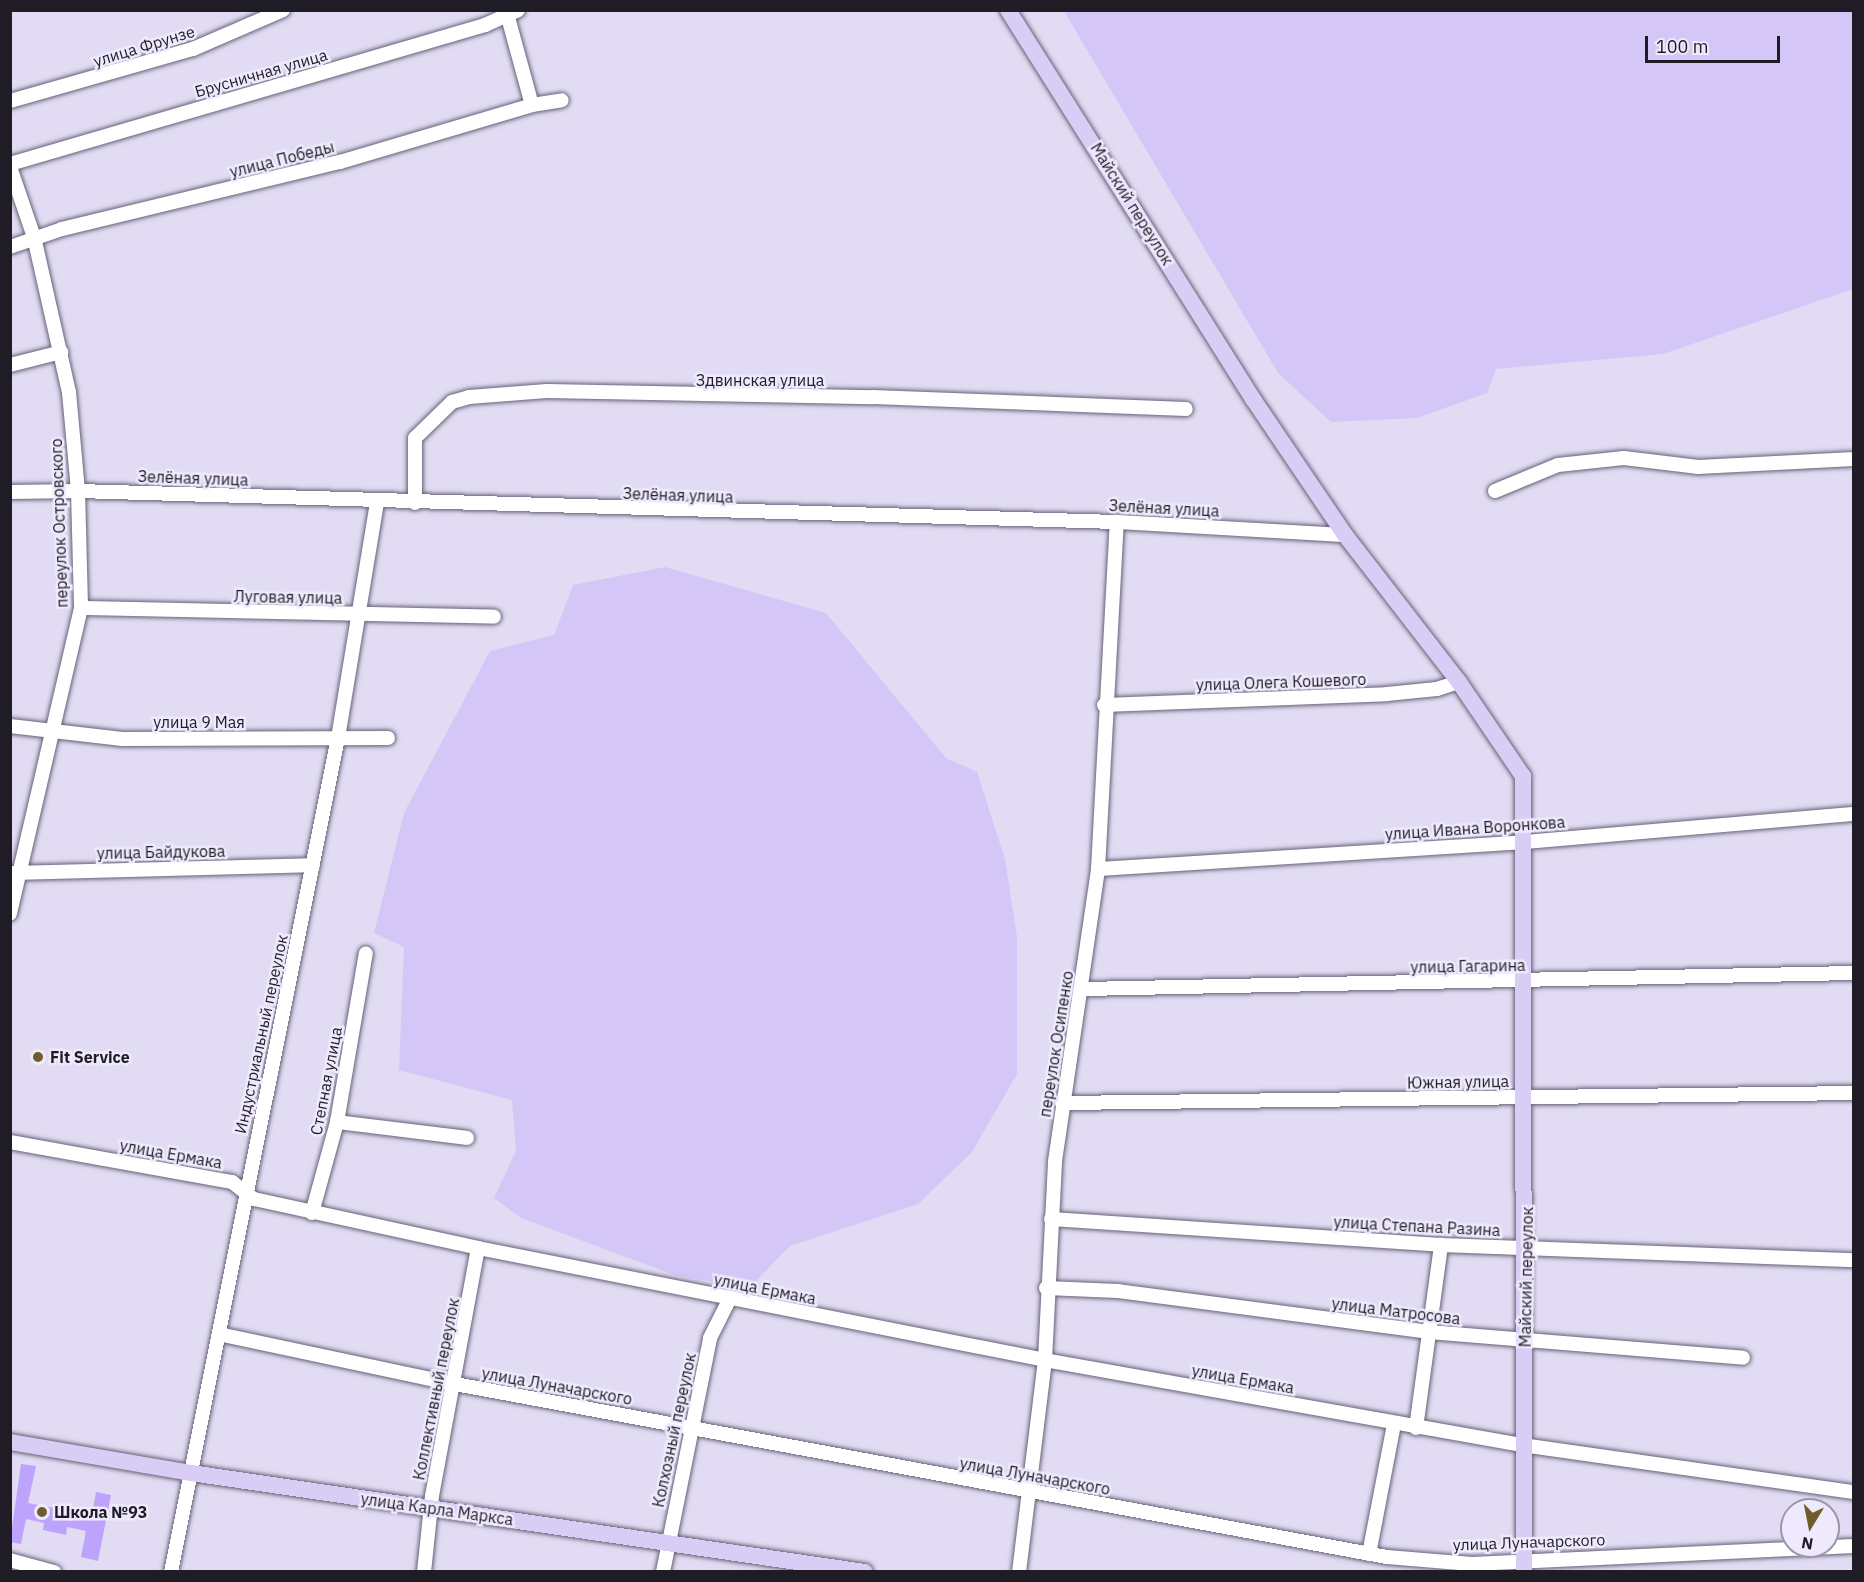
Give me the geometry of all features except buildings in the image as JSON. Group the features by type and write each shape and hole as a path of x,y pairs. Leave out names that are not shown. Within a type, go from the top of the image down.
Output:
{"main road":[{"name":"Майский переулок","path":"1008,10 1253,399 1345,535 1459,682 1523,776 1526,842 1527,1248 1522,1445 1524,1566"},
{"name":"улица Карла Маркса","path":"10,1442 191,1473 865,1572"}],"street":[{"name":"улица Фрунзе","path":"10,101 193,49 283,10"},
{"path":"510,12 532,105"},
{"name":"Брусничная улица","path":"10,165 484,25 510,12"},
{"name":"улица Победы","path":"10,247 34,237 340,162 532,105 562,100"},
{"name":"переулок Островского","path":"10,165 34,237 61,352 78,490 81,608 54,733 16,872 10,914"},
{"path":"10,365 61,352"},
{"name":"Здвинская улица","path":"415,503 415,438 452,402 469,397 547,391 873,397 1186,409"},
{"path":"1495,491 1558,465 1624,458 1698,467 1854,459"},
{"name":"Зелёная улица","path":"10,492 78,490 377,502 1117,522 1345,535"},
{"name":"Индустриальный переулок","path":"171,1572 219,1334 245,1190 338,738 377,502"},
{"name":"переулок Осипенко","path":"1019,1572 1031,1493 1045,1360 1046,1288 1062,1103 1083,989 1098,869 1104,705 1117,522"},
{"name":"Луговая улица","path":"81,608 494,617"},
{"name":"улица Олега Кошевого","path":"1104,705 1387,694 1437,689 1459,682"},
{"name":"улица 9 Мая","path":"10,726 54,733 122,739 388,738"},
{"name":"улица Ивана Воронкова","path":"1098,869 1526,842 1854,814"},
{"name":"улица Байдукова","path":"16,872 313,865"},
{"name":"Степная улица","path":"312,1213 337,1122 366,953"},
{"name":"улица Гагарина","path":"1083,989 1525,982 1854,973"},
{"name":"Южная улица","path":"1062,1103 1854,1093"},
{"path":"337,1122 467,1138"},
{"name":"улица Ермака","path":"10,1142 232,1182 254,1199 478,1248 1045,1360 1416,1428 1854,1491"},
{"name":"улица Степана Разина","path":"1051,1219 1441,1245 1854,1260"},
{"path":"1416,1428 1441,1245"},
{"name":"Коллективный переулок","path":"424,1572 430,1508 455,1384 478,1248"},
{"name":"улица Матросова","path":"1046,1288 1118,1291 1430,1332 1525,1342 1743,1358"},
{"name":"Колхозный переулок","path":"663,1572 710,1338 730,1299"},
{"name":"улица Луначарского","path":"219,1334 455,1384 1031,1493 1369,1554 1472,1564 1524,1566 1854,1546"},
{"path":"1369,1554 1394,1424"},
{"path":"10,1560 54,1572"}],"shaded area":[{"path":"1064,11 1853,11 1853,289 1663,354 1496,369 1487,393 1417,418 1331,422 1278,373"},
{"path":"665,567 826,613 946,758 977,772 1005,859 1017,937 1017,1074 972,1152 918,1204 790,1246 750,1287 677,1276 521,1218 494,1198 516,1151 512,1100 399,1070 404,947 374,933 404,813 490,651 554,635 573,585"}],"place":[{"name":"Fit Service","path":"38,1057"},
{"name":"Школа №93","path":"42,1512"}]}
